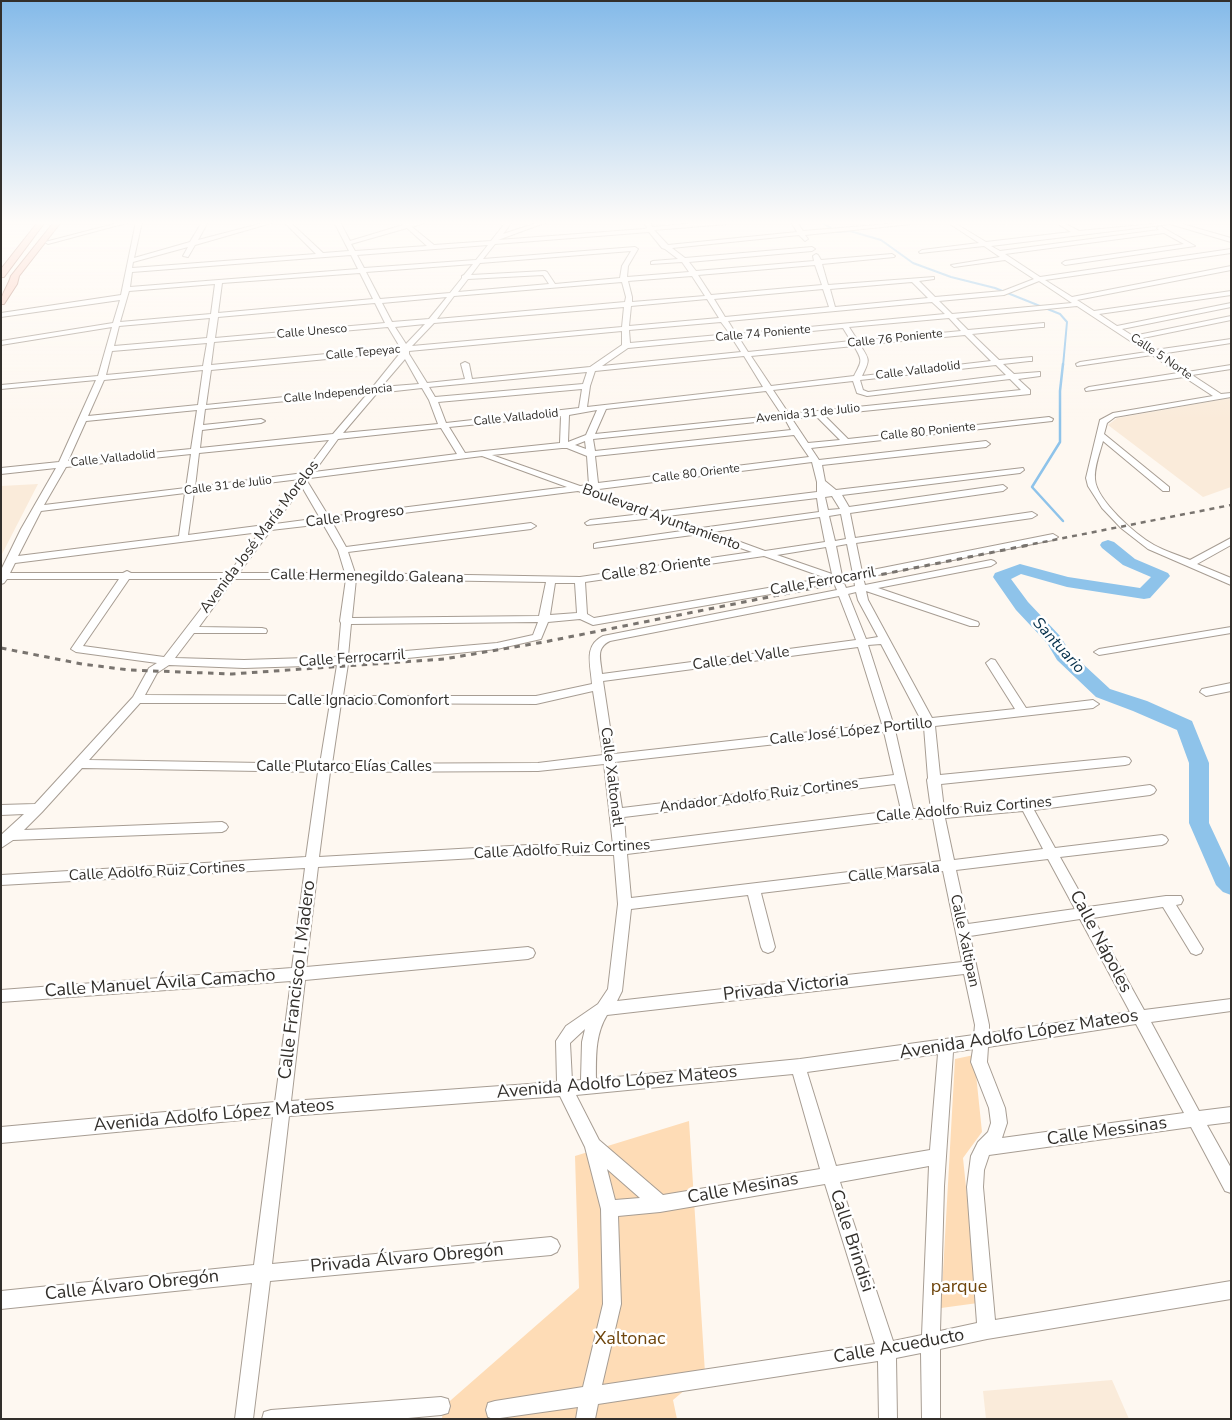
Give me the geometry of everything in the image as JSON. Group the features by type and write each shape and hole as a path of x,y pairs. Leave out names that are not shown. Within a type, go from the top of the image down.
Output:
{"main road":[{"path":"1,302 10,288"}],"street":[{"path":"3,578 37,509 63,464 84,419 101,378 126,288"},
{"path":"1,315 125,293 165,288"},
{"path":"183,539 218,288"},
{"path":"372,288 390,325 433,400 443,425 462,456"},
{"name":"Avenida José María Morelos","path":"6,839 38,809 136,699 153,671 166,661 191,630 337,435 372,390 431,322 455,288"},
{"path":"1,343 117,324 520,288"},
{"path":"583,410 586,386 592,369 626,346 625,329 628,292 626,288"},
{"path":"704,288 815,461 821,482 821,494 838,580 862,643 889,727 908,814"},
{"name":"Calle Unesco","path":"110,349 824,288"},
{"path":"827,288 833,310"},
{"path":"923,288 1011,376"},
{"name":"Calle 74 Poniente","path":"625,329 936,301 1010,292 1018,288"},
{"name":"Calle 5 Norte","path":"1054,288 1133,338 1220,397"},
{"path":"1071,299 1126,288"},
{"path":"1092,313 1231,293"},
{"name":"Calle 74 Poniente","path":"626,346 1079,304"},
{"path":"1116,328 1231,305"},
{"path":"1133,338 1231,318"},
{"name":"Calle 76 Poniente","path":"592,369 1041,325"},
{"path":"845,326 865,358 865,362 856,379 860,391 871,394 1037,374"},
{"name":"Calle Tepeyac","path":"1,387 208,367 405,352 625,329"},
{"path":"1080,364 1231,341"},
{"name":"Calle Valladolid","path":"1,471 565,413 603,407 1030,359"},
{"path":"465,364 469,381"},
{"path":"1089,389 1231,367"},
{"name":"Calle Independencia","path":"84,419 592,369"},
{"name":"Avenida 31 de Julio","path":"589,436 1027,392 1011,376"},
{"path":"433,400 586,386"},
{"path":"1231,395 1113,415 1104,422 1090,484 1119,521 1151,548 1231,582"},
{"path":"594,487 589,436 603,407"},
{"path":"565,413 566,445"},
{"path":"817,413 846,441"},
{"name":"Calle 80 Poniente","path":"806,446 1049,419"},
{"path":"199,428 261,422"},
{"path":"590,454 797,432"},
{"path":"1100,434 1166,489"},
{"name":"Calle 31 de Julio","path":"37,509 304,478 462,456 566,445 589,436"},
{"name":"Calle 80 Oriente","path":"579,489 815,461 986,444"},
{"name":"Calle 31 de Julio","path":"566,445 590,454"},
{"name":"Boulevard Ayuntamiento","path":"483,455 838,580"},
{"path":"590,523 1020,470"},
{"path":"304,478 343,550 351,576"},
{"path":"821,482 839,497 845,509"},
{"path":"597,546 845,509 1003,488"},
{"name":"Calle Progreso","path":"12,560 579,489"},
{"name":"Calle Xaltipan","path":"845,509 857,576 864,589 883,640 930,724 933,780 938,814 982,1025 979,1062 997,1108 1000,1123 995,1136 984,1148"},
{"name":"Calle 82 Oriente","path":"580,580 1032,515"},
{"path":"343,550 531,526"},
{"name":"Calle Ferrocarril","path":"582,616 593,622 838,580 1053,537"},
{"path":"1190,564 1231,541"},
{"path":"842,592 991,563"},
{"name":"Calle Hermenegildo Galeana","path":"3,578 127,574 580,580"},
{"name":"Calle Ferrocarril","path":"127,574 76,649 166,661 253,664 316,663 497,646 537,637 544,619"},
{"name":"Calle Francisco I. Madero","path":"244,1419 312,863 342,660 351,576"},
{"path":"544,619 551,580"},
{"path":"345,621 544,619 582,616 580,580"},
{"path":"864,589 974,624"},
{"name":"Calle Xaltonatl","path":"588,1086 589,1042 594,1023 615,991 625,904 617,813 598,682 595,648 599,642 607,638 842,592"},
{"path":"191,630 262,631"},
{"path":"1099,652 1231,630"},
{"name":"Calle del Valle","path":"598,682 883,640"},
{"path":"991,663 1024,713"},
{"name":"Calle Ignacio Comonfort","path":"136,699 536,700 598,682"},
{"path":"1206,692 1231,687"},
{"name":"Calle José López Portillo","path":"609,760 1093,704"},
{"name":"Calle Plutarco Elías Calles","path":"78,764 325,768 538,767 609,760"},
{"path":"933,780 1125,761"},
{"name":"Andador Adolfo Ruiz Cortines","path":"617,813 901,779"},
{"name":"Calle Adolfo Ruiz Cortines","path":"1,880 528,850 619,850 908,814 938,814 1026,806 1150,790"},
{"name":"Calle Nápoles","path":"1026,806 1231,1185"},
{"path":"1,810 38,809"},
{"path":"6,839 222,827"},
{"name":"Calle Marsala","path":"625,904 949,867 1162,840"},
{"path":"753,888 768,948"},
{"path":"962,931 1085,915 1171,901 1196,949"},
{"name":"Calle Manuel Ávila Camacho","path":"1,996 298,974 528,953"},
{"name":"Privada Victoria","path":"602,1009 969,967"},
{"name":"Avenida Adolfo López Mateos","path":"1,1135 283,1109 565,1089 798,1066 946,1047 980,1040 1140,1016 1231,1005"},
{"path":"585,1419 612,1304 608,1209 593,1146 565,1089 563,1041 571,1031 602,1009"},
{"path":"931,1419 929,1342 937,1157 946,1047"},
{"name":"Calle Brindisi","path":"798,1066 846,1229 887,1351 888,1419"},
{"name":"Calle Messinas","path":"984,1148 1231,1114"},
{"path":"593,1146 660,1204"},
{"path":"984,1148 979,1156 976,1170 976,1187 987,1330"},
{"name":"Calle Mesinas","path":"608,1209 660,1204 937,1157"},
{"name":"Privada Álvaro Obregón","path":"263,1273 551,1246"},
{"name":"Calle Álvaro Obregón","path":"1,1300 263,1273"},
{"name":"Calle Acueducto","path":"495,1410 887,1351 987,1330 1231,1290"},
{"path":"271,1419 441,1406"}],"shaded area":[{"path":"1231,398 1231,487 1203,497 1108,425 1117,418"},
{"path":"38,484 1,556 1,486"},
{"path":"1112,1380 1129,1419 986,1419 983,1391"}],"green space":[{"name":"parque","path":"974,1055 982,1132 963,1158 978,1303 941,1308 955,1059"},
{"name":"Xaltonac","path":"689,1121 705,1373 673,1400 677,1419 442,1419 443,1407 579,1288 575,1156"}],"waterway":[{"path":"996,288 1060,314 1067,322 1063,366"},
{"path":"1063,364 1060,391 1060,442 1032,487 1063,521"},
{"name":"Santuario","path":"1108,545 1129,562 1162,576 1144,594 1067,582 1020,569 1001,577 1022,606 1054,640 1063,656 1103,693 1140,706 1185,726 1199,763 1199,823 1224,879 1231,886"}],"railway":[{"path":"1023,546 1231,505"},
{"path":"1,648 82,664 129,670 232,674 444,659 544,642 1029,545"}]}
